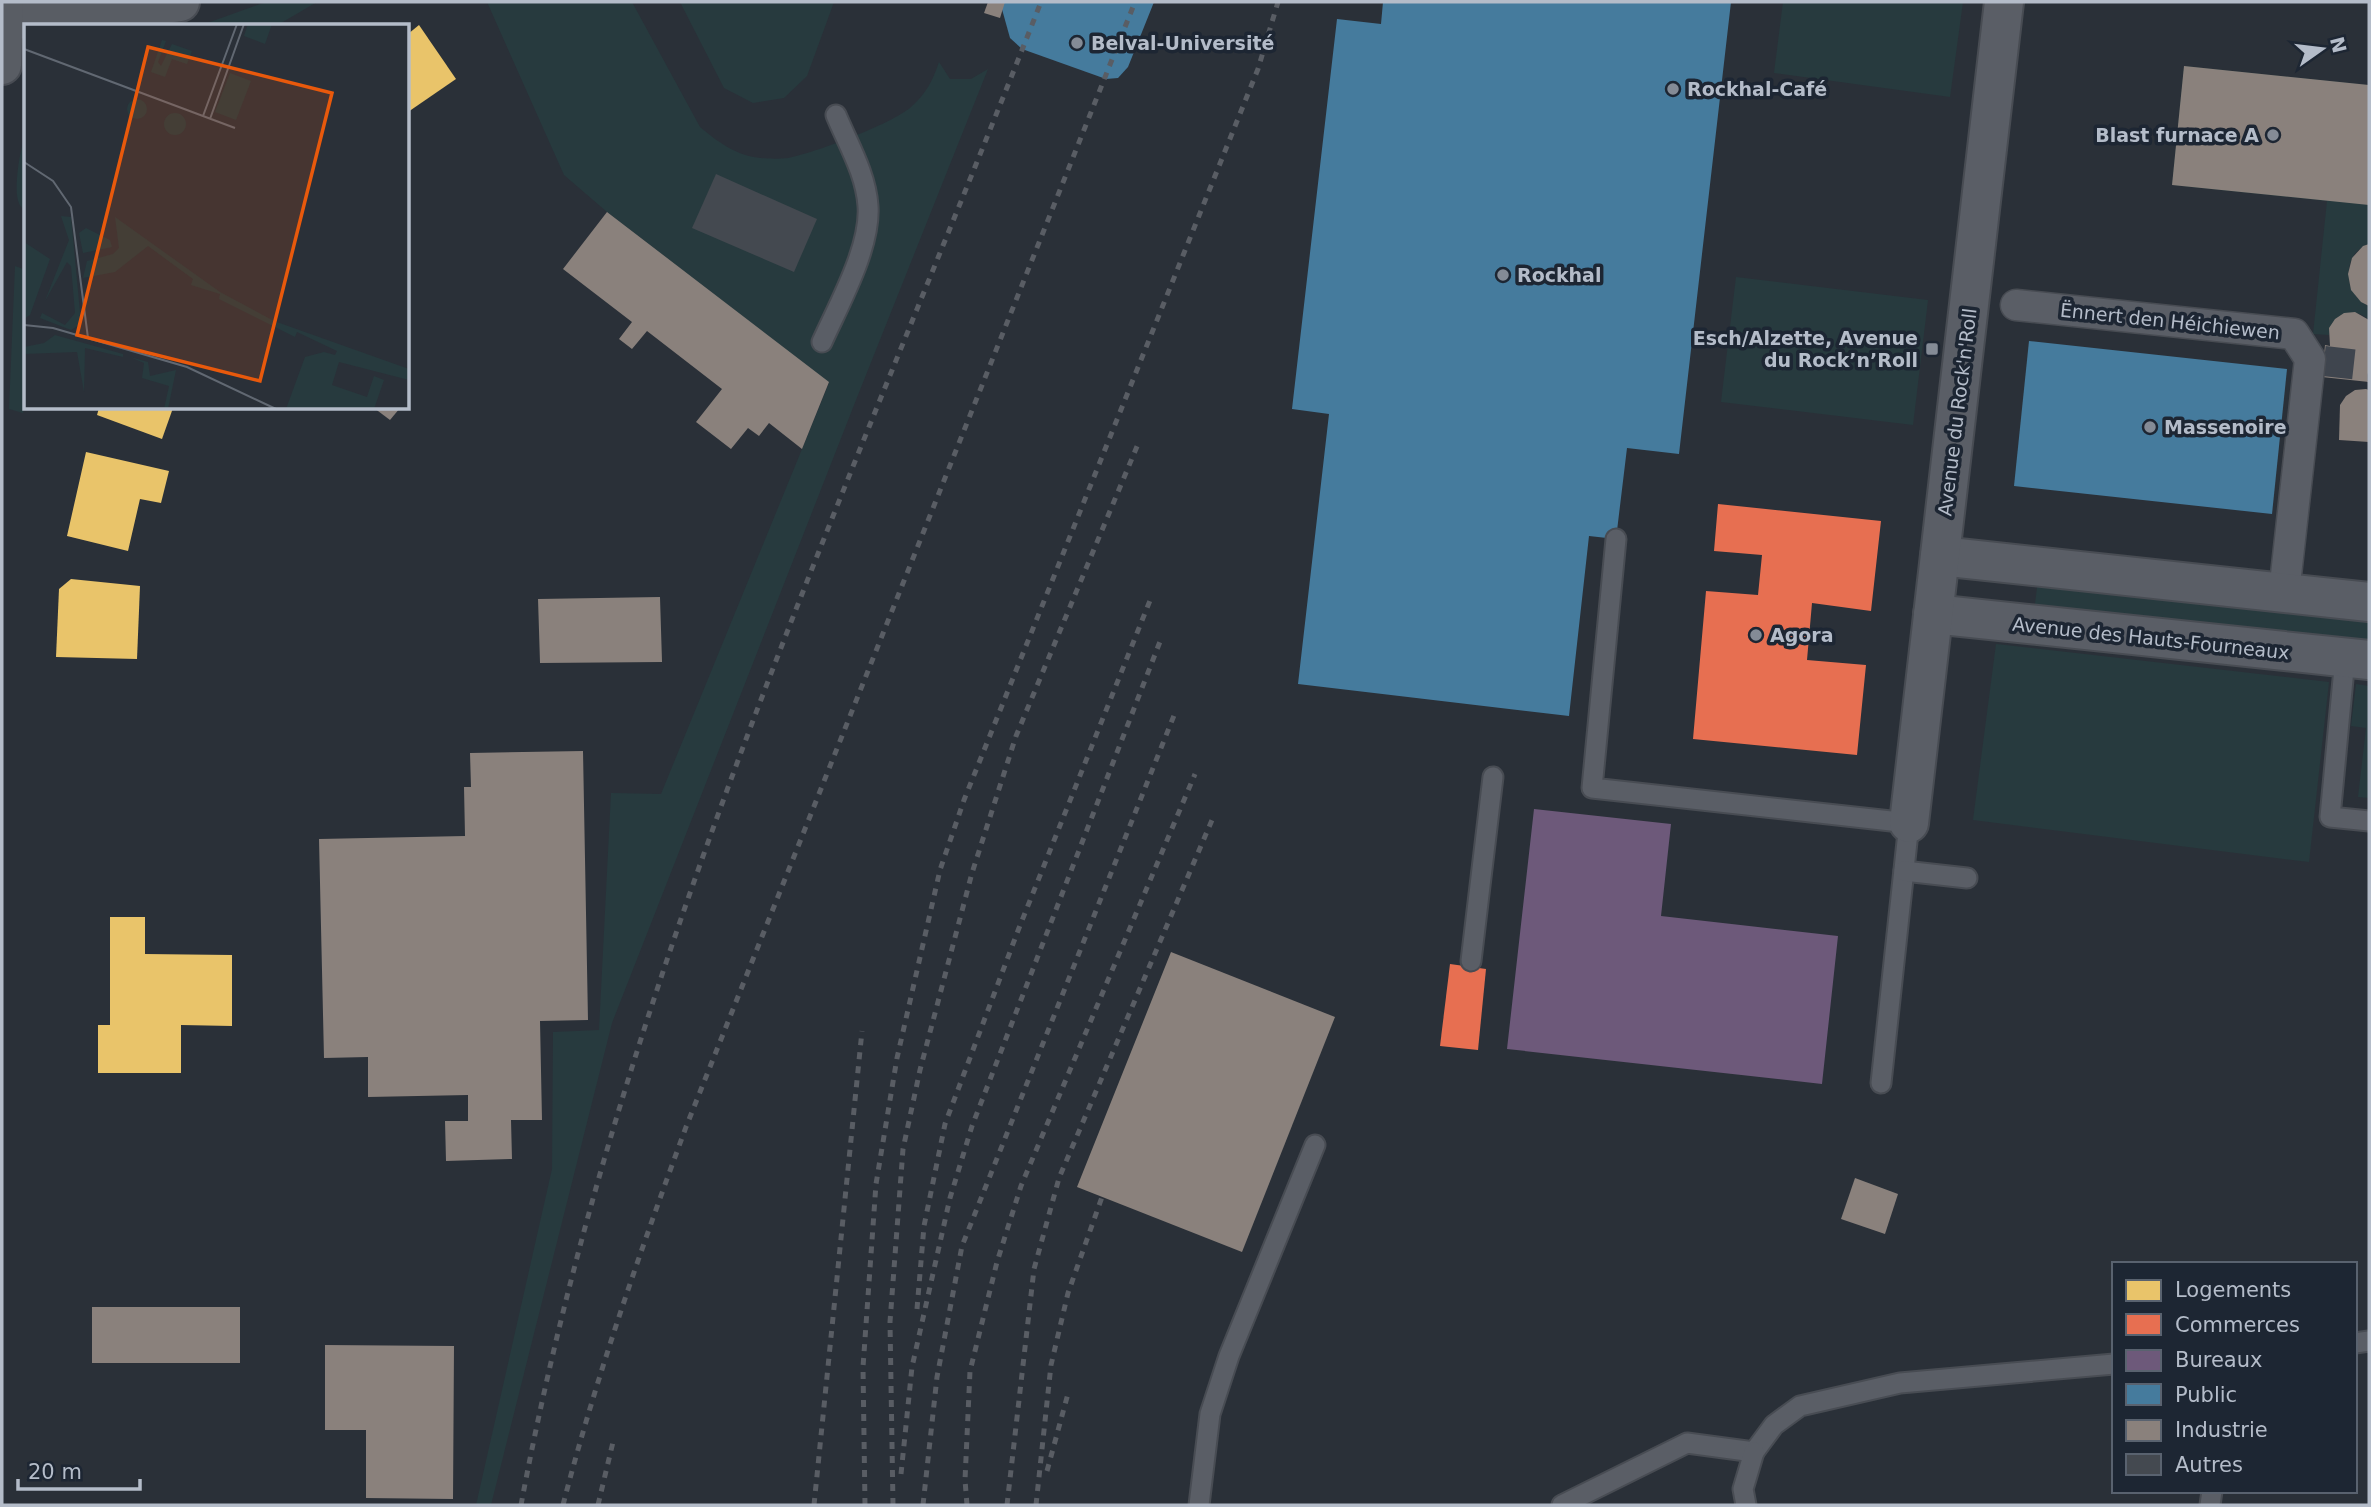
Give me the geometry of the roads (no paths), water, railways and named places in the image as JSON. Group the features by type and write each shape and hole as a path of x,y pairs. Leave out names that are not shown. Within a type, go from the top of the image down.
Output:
{"main road":[{"path":"2,65 4,11 74,7 141,8 180,2"},
{"path":"154,24 204,2"},
{"path":"2,91 24,81"}],"street":[{"name":"Avenue du Rock'n'Roll","path":"1909,823 2004,2"},
{"name":"Ënnert den Héichiewen","path":"2016,305 2294,334 2317,360 2284,593"},
{"path":"1940,556 2369,602"},
{"name":"Avenue des Hauts-Fourneaux","path":"1933,614 2357,659"}],"lane":[{"path":"822,342 865,242 869,206 861,172 836,115"},
{"path":"1616,539 1592,788 1909,823 1881,1083"},
{"path":"2357,659 2330,817 2369,821"},
{"path":"1471,961 1493,777"},
{"path":"1904,871 1967,878"},
{"path":"1199,1505 1210,1414 1228,1356 1315,1145"},
{"path":"1746,1505 1743,1489 1754,1452 1774,1425 1800,1406 1900,1383 2112,1364"},
{"path":"1562,1505 1687,1443 1754,1452"}],"tunnel":[{"path":"2324,361 2369,366"}],"railway":[{"path":"521,1505 564,1310 616,1118 677,929 817,556 1041,2"},
{"path":"563,1505 620,1315 686,1127 1135,2"},
{"path":"865,1505 863,1367 876,1184 897,1058 940,870 964,800 1258,69 1278,2"},
{"path":"893,1505 890,1322 903,1149 920,1070 972,873 1016,736 1138,444"},
{"path":"917,1309 924,1226 945,1124 1019,928 1151,598"},
{"path":"901,1474 912,1367 950,1198 972,1126 1161,639"},
{"path":"923,1505 937,1377 962,1246 1175,713"},
{"path":"967,1505 965,1480 970,1371 997,1262 1021,1186 1195,774"},
{"path":"1007,1505 1034,1269 1059,1178 1212,820"},
{"path":"814,1505 862,1031"},
{"path":"1036,1505 1051,1365 1068,1293 1102,1197"},
{"path":"1047,1471 1069,1390"},
{"path":"598,1505 613,1442"}],"place":[{"name":"Belval-Université","path":"1077,43"},
{"name":"Rockhal-Café","path":"1673,89"},
{"name":"Blast furnace A","path":"2273,135"},
{"name":"Rockhal","path":"1503,275"},
{"name":"Esch/Alzette, Avenue du Rock’n’Roll","path":"1932,349"},
{"name":"Massenoire","path":"2150,427"},
{"name":"Agora","path":"1756,635"}]}
